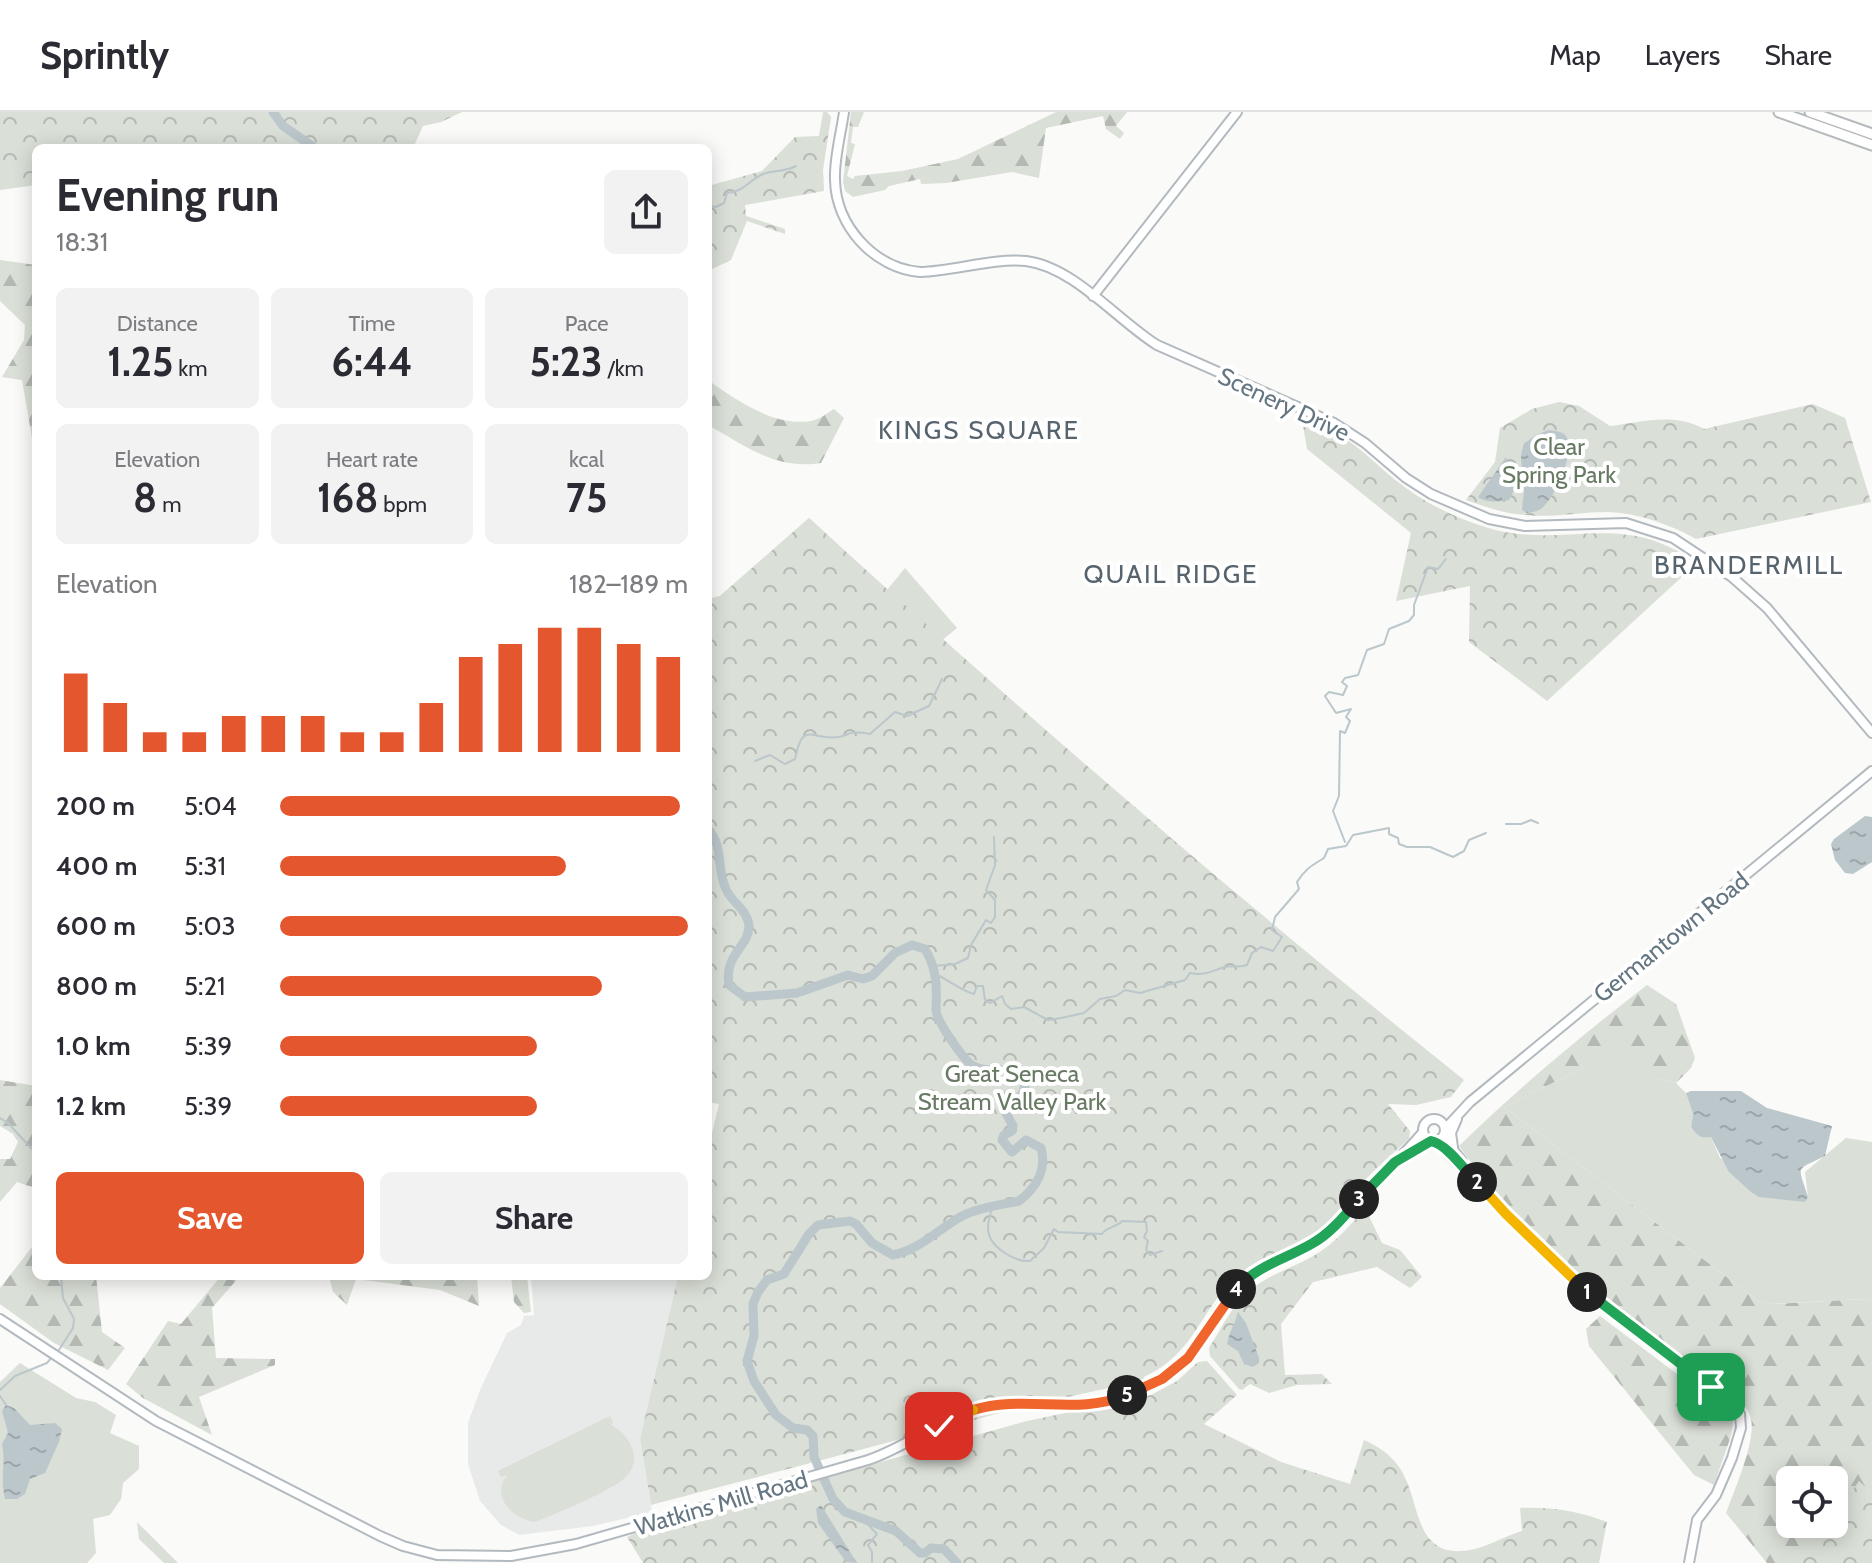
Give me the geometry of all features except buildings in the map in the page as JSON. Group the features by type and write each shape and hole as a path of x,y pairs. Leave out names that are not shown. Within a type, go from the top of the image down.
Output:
{"main road":[{"path":"1779,112 1872,145"},
{"path":"1810,112 1872,134"}],"street":[{"name":"Scenery Drive","path":"844,112 835,176 836,191 849,227 875,255 910,271 920,272 1007,261 1027,262 1057,271 1157,345 1351,433 1406,478 1451,505 1489,519 1522,525 1626,523 1652,529 1692,548 1767,608 1872,733"},
{"path":"1093,296 1237,112"},
{"name":"Germantown Road","path":"1434,1141 1470,1102 1872,771"},
{"path":"1454,1150 1451,1133 1454,1123 1470,1102"},
{"name":"Germantown Road","path":"1423,1132 1427,1122 1470,1102"},
{"path":"1437,1119 1476,1181"},
{"path":"1423,1132 1596,1301 1711,1387 1740,1414 1741,1428 1732,1458 1716,1495 1697,1520 1689,1563"},
{"name":"Watkins Mill Road","path":"0,1319 145,1415 403,1546 437,1559 556,1549 868,1460 980,1408 1015,1403 1097,1404 1121,1398 1162,1379 1188,1358 1242,1282 1265,1265 1323,1237 1423,1132"},
{"name":"Watkins Mill Road","path":"1395,1162 1434,1141"}],"shaded area":[{"path":"531,1280 677,1280 640,1439 652,1512 593,1526 519,1535 501,1525 480,1501 468,1464 468,1423 507,1333 521,1325 524,1316 534,1315"}],"green space":[{"path":"0,112 462,112 423,126 415,144 32,144 32,186 0,190"},
{"path":"823,112 827,112 831,117 823,170 824,191 745,205 746,216 785,229 785,234 747,221 731,260 712,269 712,185 762,171 795,137 819,136"},
{"path":"851,112 864,112 858,127 853,127 851,143 855,144 847,176 853,179 855,176 902,171 958,159 1056,112 1127,112 1116,126 1124,133 1120,139 1106,129 1103,116 1046,128 1039,178 1012,172 946,183 921,184 920,179 853,197 845,191 843,182"},
{"path":"0,260 32,264 32,438 22,380 2,377 24,340 25,325 0,301"},
{"path":"712,383 756,410 783,420 814,420 834,409 844,418 821,463 789,463 748,448 712,427"},
{"name":"Clear Spring Park","path":"1559,402 1579,406 1610,426 1669,420 1704,429 1813,404 1845,418 1871,502 1696,539 1642,517 1607,512 1546,516 1518,514 1466,500 1495,462 1500,428 1532,409"},
{"name":"Clear Spring Park","path":"1302,420 1347,440 1415,494 1473,523 1514,533 1591,533 1642,537 1668,546 1697,563 1547,701 1469,642 1470,586 1396,601 1411,533 1307,449"},
{"path":"809,518 887,590 905,568 957,628 940,642 712,600"},
{"name":"Great Seneca Stream Valley Park","path":"809,518 1132,804 1464,1080 1451,1097 1416,1105 1388,1104 1410,1131 1409,1139 1318,1230 1238,1275 1214,1302 1187,1343 1162,1367 1144,1377 1145,1380 1027,1406 651,1505 640,1439 677,1280 712,1280 712,1133 719,1104 712,1103 712,598 720,596"},
{"path":"1647,985 1676,1004 1695,1058 1691,1068 1676,1083 1658,1079 1615,1047 1585,1067 1504,1107 1758,1301 1771,1304 1865,1299 1872,1302 1872,1563 1767,1563 1726,1513 1750,1440 1752,1428 1748,1410 1721,1383 1620,1308 1561,1258 1506,1204 1459,1146 1574,1043"},
{"path":"1615,1046 1658,1079 1676,1083 1686,1093 1693,1114 1691,1127 1704,1138 1711,1137 1720,1158 1805,1202 1808,1197 1805,1172 1846,1138 1872,1142 1872,1302 1865,1299 1770,1304 1758,1301 1504,1107 1585,1067"},
{"path":"0,1080 32,1085 32,1187 17,1182 0,1202 0,1159 10,1159 18,1142 13,1134 0,1126"},
{"path":"1365,1208 1382,1243 1400,1250 1422,1277 1410,1288 1377,1267 1313,1282 1281,1324 1285,1375 1322,1374 1332,1384 1297,1385 1269,1393 1250,1384 1239,1389 1210,1356 1209,1348 1232,1311 1257,1285 1329,1245"},
{"path":"32,1247 32,1280 96,1280 102,1332 125,1348 108,1370 54,1343 0,1304 0,1288"},
{"path":"218,1280 236,1280 212,1308 216,1358 275,1359 275,1365 199,1397 212,1435 143,1398 126,1384 168,1321 181,1324"},
{"path":"330,1280 356,1280 347,1305 333,1292"},
{"path":"364,1280 477,1280 479,1306 440,1290"},
{"path":"511,1280 527,1280 531,1312 524,1313 514,1302"},
{"path":"1600,1316 1734,1417 1731,1436 1714,1485 1694,1475 1589,1346 1586,1329"},
{"path":"1207,1361 1237,1395 1204,1424 1281,1462 1350,1484 1364,1440 1371,1443 1390,1456 1400,1468 1424,1531 1440,1548 1453,1551 1483,1546 1522,1531 1520,1508 1554,1509 1607,1522 1599,1563 643,1563 627,1537 654,1525 1027,1421 1151,1395 1177,1381 1198,1362"},
{"path":"20,1363 76,1398 95,1402 116,1415 110,1433 139,1446 139,1469 123,1483 121,1499 110,1515 93,1519 96,1553 87,1563 0,1563 0,1382"},
{"path":"610,1416 611,1425 625,1436 633,1451 633,1467 621,1481 534,1522 519,1516 506,1505 501,1491 507,1475 501,1477 498,1471"},
{"path":"1859,1481 1872,1493 1872,1563 1778,1563 1810,1549 1818,1538 1848,1538 1848,1496"},
{"path":"137,1522 178,1563 164,1563 139,1539"}],"water":[{"path":"1549,430 1566,436 1567,461 1549,500 1540,509 1527,513 1522,510 1522,453 1528,441"},
{"path":"1506,457 1514,484 1509,500 1497,502 1481,499 1478,497"},
{"path":"1865,816 1872,817 1872,862 1853,874 1845,873 1835,860 1831,844"},
{"path":"1741,1091 1767,1108 1832,1126 1825,1156 1801,1170 1808,1197 1805,1202 1759,1197 1729,1172 1711,1137 1700,1136 1691,1127 1693,1114 1686,1093"},
{"path":"1238,1312 1246,1323 1259,1358 1259,1363 1253,1367 1244,1364 1238,1351 1227,1344"},
{"path":"6,1405 14,1408 30,1425 55,1423 62,1429 45,1473 30,1479 25,1494 17,1499 5,1499 4,1492 2,1444 8,1433 2,1411"},
{"path":"821,1505 857,1563 846,1562 818,1523 816,1509"}],"waterway":[{"path":"273,112 283,126 309,144"},
{"path":"712,206 724,203 727,193 738,190 763,174 796,166"},
{"path":"1345,842 1333,811 1339,796 1340,731 1345,733 1350,721 1346,717 1351,709 1336,713 1325,696 1329,692 1343,695 1347,686 1342,682 1345,678 1358,675 1367,650 1384,644 1389,629 1409,621 1414,615 1414,605 1428,567 1438,569 1446,559"},
{"path":"755,761 770,755 785,764 795,759 801,739 810,734 829,737 870,734 895,712 907,716 929,706 942,679"},
{"path":"1506,824 1531,820 1538,823"},
{"path":"935,974 974,994 977,986 983,986 985,1000 990,1003 1002,996 1011,1009 1024,1007 1048,1020 1084,1013 1100,999 1116,996 1125,990 1140,993 1185,980 1190,973 1244,966 1252,953 1261,947 1273,951 1282,937 1272,930 1275,917 1299,889 1297,882 1309,868 1324,858 1328,849 1346,846 1353,835 1389,828 1389,834 1398,838 1399,844 1430,847 1453,857 1464,851 1469,840 1486,833"},
{"path":"712,835 726,889 746,916 749,927 745,941 730,966 729,985 745,997 797,993 848,975 863,979 872,976 895,953 912,945 925,949 929,956 935,978 937,1014 968,1061 983,1069 1021,1070 1027,1076 1022,1094 1008,1107 1006,1113 1013,1126 1002,1140 1012,1152 1026,1140 1041,1148 1041,1171 1035,1184 1019,1201 964,1215 922,1243 893,1255 872,1243 850,1221 818,1225 784,1274 767,1280 753,1304 754,1336 747,1361 754,1381 776,1415 793,1428 807,1430 813,1436 814,1457 833,1499 845,1512 896,1531 920,1553 931,1548 944,1549 957,1563"},
{"path":"934,966 955,964 968,958 971,945 986,920 991,923 995,917 995,900 986,890 995,865 994,837"},
{"path":"0,1118 32,1148"},
{"path":"992,1207 988,1227 992,1240 1009,1256 1024,1261 1030,1261 1044,1248 1054,1229 1058,1232 1102,1234 1122,1221 1146,1222 1146,1249 1150,1255 1162,1251"},
{"path":"57,1353 73,1328 74,1319 63,1298 61,1280"},
{"path":"0,1390 15,1376 47,1363 52,1357"},
{"path":"0,1396 6,1405"},
{"path":"861,1517 877,1534 868,1545 872,1563"}],"district":[{"name":"KINGS SQUARE","path":"979,430"},
{"name":"BRANDERMILL","path":"1749,565"},
{"name":"QUAIL RIDGE","path":"1171,574"}],"route":[{"path":"939,1426 969,1411 991,1405 1097,1404 1121,1398 1162,1379 1188,1358 1228,1298 1248,1277 1265,1265 1323,1237 1395,1162 1431,1141 1443,1147 1506,1214 1596,1301 1711,1387"}]}
